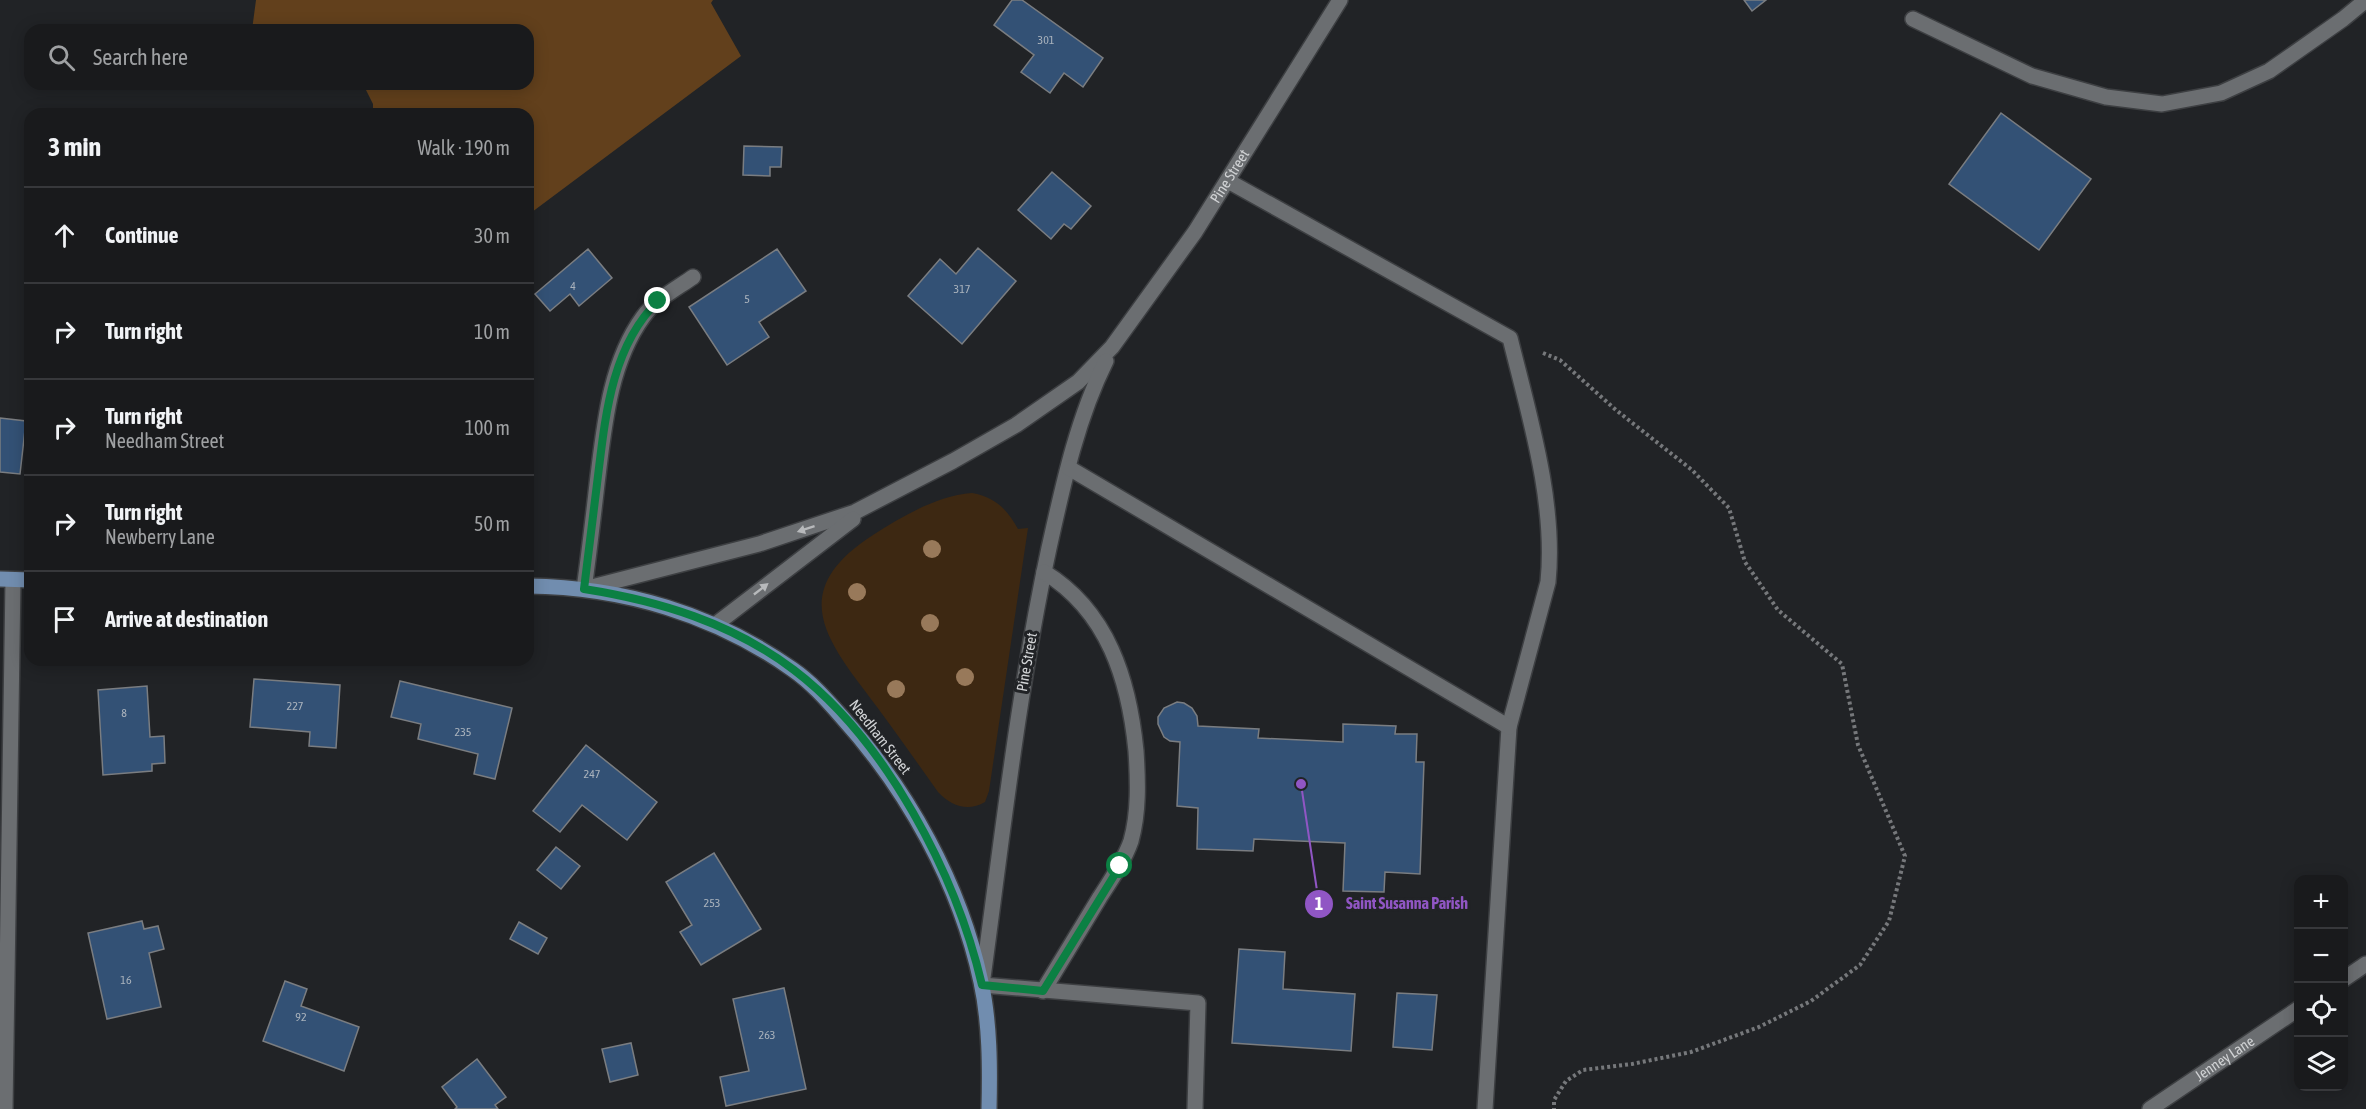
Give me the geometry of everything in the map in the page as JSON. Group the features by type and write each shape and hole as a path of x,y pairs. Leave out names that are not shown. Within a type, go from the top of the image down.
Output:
{"main road":[{"path":"6,579 24,580"},
{"name":"Needham Street","path":"534,586 584,589 682,610 754,644 794,670 827,700 880,762 906,801 946,877 966,931 982,985 989,1071 989,1109"}],"street":[{"name":"Pine Street","path":"584,589 782,537 831,521 880,500 1039,411 1078,382 1112,347 1169,271 1228,181 1340,0"},
{"path":"1913,19 2032,76 2106,97 2162,104 2222,93 2269,71 2366,0"},
{"path":"1228,181 1510,338 1530,422 1545,502 1550,560 1548,582 1509,727 1485,1109"},
{"path":"584,589 602,446 617,369 633,332 644,315 658,301 693,277"},
{"name":"Pine Street","path":"982,985 1026,666 1044,572 1068,468 1090,398 1112,347"},
{"path":"1068,468 1509,727"},
{"name":"Pine Street","path":"715,625 880,500"},
{"path":"1043,991 1120,866 1130,843 1135,822 1137,796 1137,765 1131,706 1114,652 1101,627 1087,608 1059,581 1044,572"},
{"path":"5,1109 6,579"},
{"path":"2348,976 2366,964"},
{"path":"982,985 1198,1003 1195,1109"},
{"name":"Jenney Lane","path":"2150,1109 2294,1012"}],"path":[{"path":"1510,338 1560,360 1616,410 1692,470 1729,508 1744,562 1778,610 1842,664 1858,746 1905,856 1889,921 1860,965 1810,1001 1759,1027 1691,1052 1632,1064 1583,1070 1566,1081 1554,1100 1554,1109"}],"shaded area":[{"path":"256,0 713,0 711,3 741,56 534,211 534,108 373,108 366,90 534,90 534,24 253,24"},
{"path":"972,493 1000,505 1018,529 1028,528 989,791 985,802 966,807 948,801 938,792 843,661 831,640 823,619 822,598 829,577 845,556 873,535 908,514 933,503"}],"building":[{"path":"1012,0 1022,0 1103,58 1083,87 1064,73 1050,93 1021,72 1034,55 994,25"},
{"path":"1744,0 1766,0 1752,11"},
{"path":"2001,113 2091,179 2039,250 1949,184"},
{"path":"744,146 782,147 781,167 770,167 770,176 743,175"},
{"path":"1052,172 1091,206 1071,229 1064,224 1051,239 1018,210"},
{"path":"978,248 1016,281 962,344 908,296 940,259 956,274"},
{"path":"588,249 612,278 579,306 570,294 550,311 535,294"},
{"path":"777,249 806,291 759,322 769,337 727,365 689,307"},
{"path":"0,418 24,421 20,474 0,472"},
{"path":"254,679 340,685 336,748 309,746 310,732 250,727"},
{"path":"400,681 512,708 495,779 474,774 478,754 418,739 421,724 391,717"},
{"path":"147,686 150,737 164,736 165,763 152,764 152,771 103,775 98,690"},
{"path":"1177,702 1192,708 1197,716 1198,726 1259,729 1258,738 1343,742 1343,724 1396,726 1395,734 1417,734 1416,762 1424,762 1420,874 1385,872 1384,892 1343,891 1345,843 1254,839 1253,851 1197,849 1198,808 1177,806 1180,742 1170,741 1164,737 1158,724 1158,717 1164,708"},
{"path":"586,745 657,802 627,840 582,805 560,832 533,811"},
{"path":"556,847 580,866 561,889 537,870"},
{"path":"714,853 761,929 701,965 680,932 692,925 666,882"},
{"path":"142,921 144,929 158,926 164,949 149,953 161,1007 107,1019 88,933"},
{"path":"519,922 547,938 538,954 510,939"},
{"path":"1239,949 1285,952 1283,989 1355,994 1351,1051 1232,1043"},
{"path":"285,981 307,989 301,1006 359,1027 344,1071 263,1041"},
{"path":"784,988 806,1089 726,1106 720,1077 749,1071 733,999"},
{"path":"1397,993 1437,995 1432,1050 1393,1047"},
{"path":"631,1043 638,1075 610,1082 602,1049"},
{"path":"477,1059 506,1097 495,1105 498,1109 455,1109 457,1107 442,1087"}],"place":[{"name":"Saint Susanna Parish","path":"1301,784"}],"route":[{"path":"658,301 644,315 633,332 617,369 600,456 584,589 647,600 682,610 735,633 794,670 827,700 859,735 906,801 946,877 975,958 982,985 1043,991 1120,866"}]}
